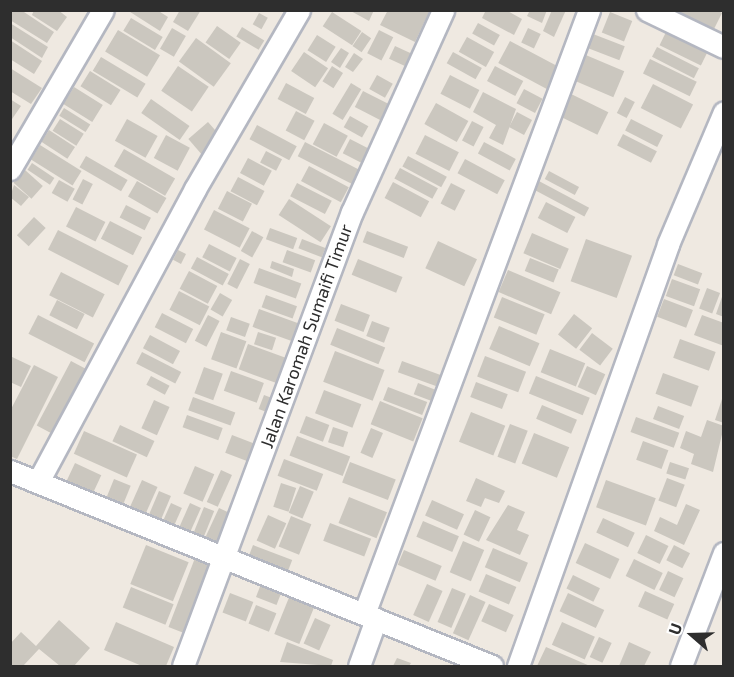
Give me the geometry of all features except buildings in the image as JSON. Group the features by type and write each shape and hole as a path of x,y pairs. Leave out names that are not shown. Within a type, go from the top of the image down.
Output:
{"street":[{"path":"10,169 103,10"},
{"path":"39,480 195,189 299,10"},
{"name":"Jalan Karomah Sumaifi Timur","path":"183,666 352,212 443,10"},
{"path":"359,666 370,616 589,10"},
{"path":"647,10 723,46"},
{"path":"518,666 640,319 723,112"},
{"path":"10,471 39,480 492,666"},
{"path":"681,666 723,553"}]}
